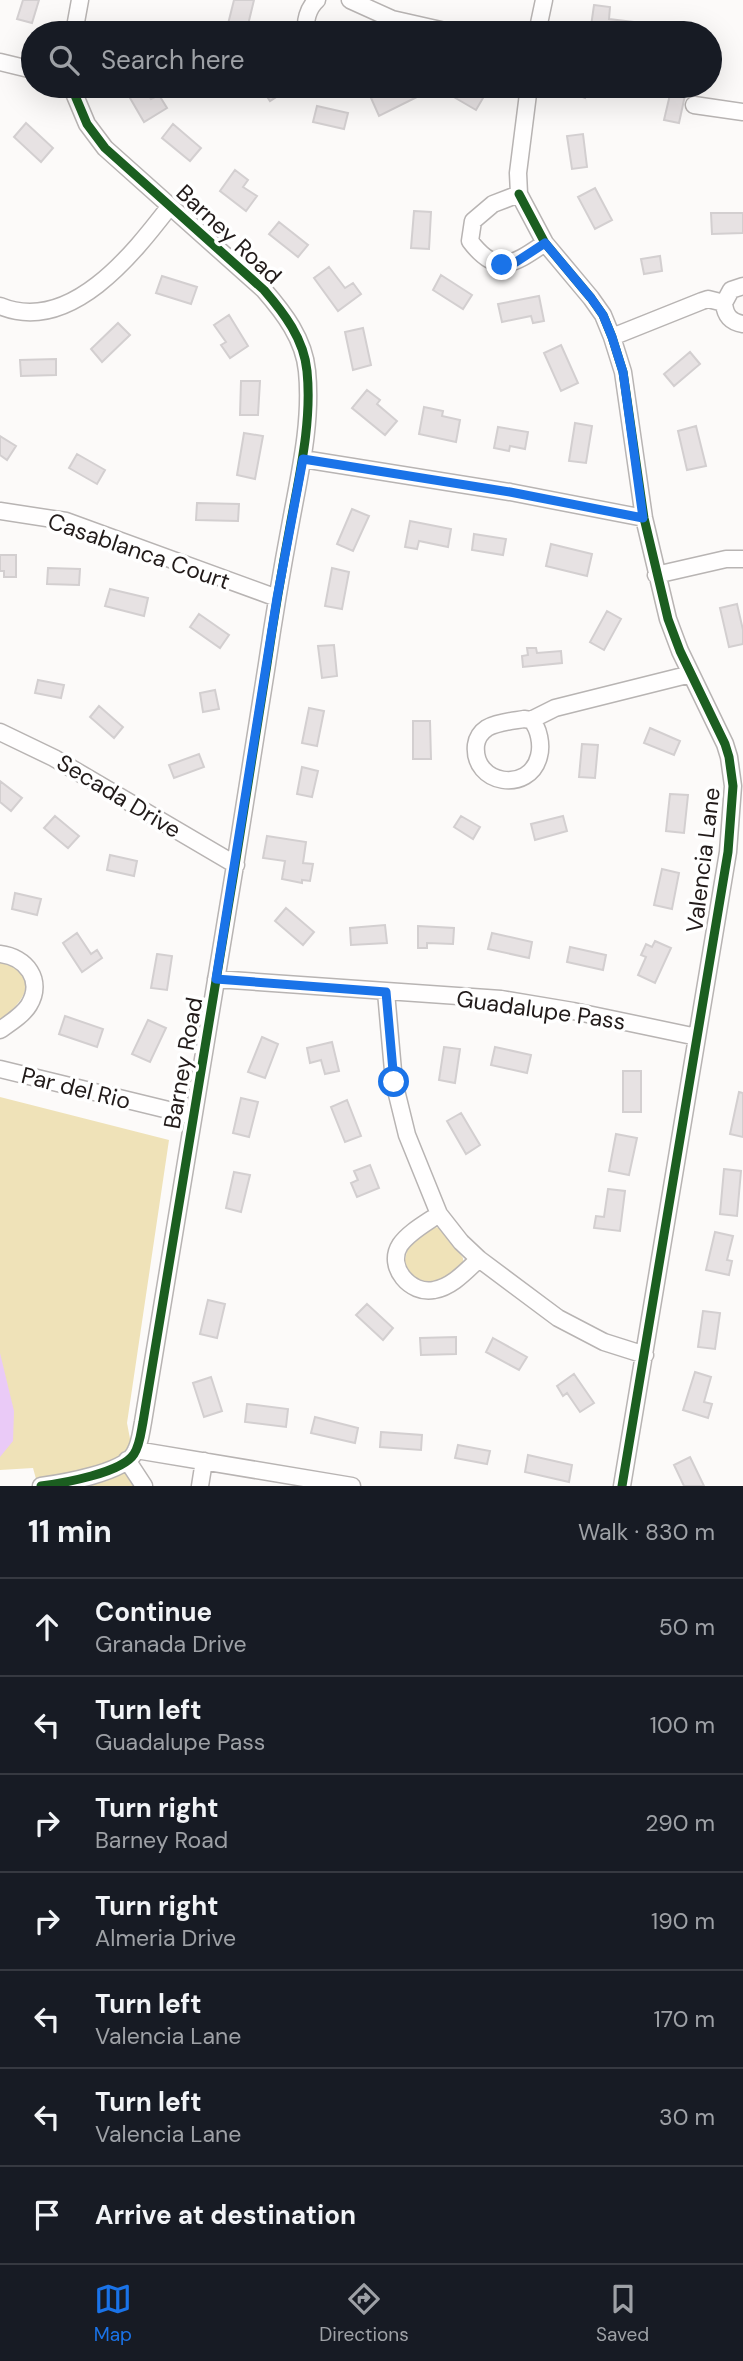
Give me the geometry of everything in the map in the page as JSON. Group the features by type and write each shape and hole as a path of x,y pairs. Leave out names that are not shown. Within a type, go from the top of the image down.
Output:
{"street":[{"path":"76,21 80,0"},
{"path":"307,21 311,5 317,0"},
{"path":"350,0 401,21"},
{"path":"540,21 544,0"},
{"path":"0,62 21,67"},
{"name":"Barney Road","path":"76,98 87,124 105,148 264,290 286,316 299,342 307,368 308,405 303,459 277,598 144,1422 132,1455"},
{"name":"Valencia Lane","path":"527,98 518,173 519,194 545,243 591,298 603,315 612,337 623,372 643,518 656,575 668,618 691,674 725,744 733,786 728,852 622,1486"},
{"path":"694,105 743,112"},
{"path":"519,194 493,204 473,221 470,241 482,257 502,265 516,262 545,243"},
{"path":"0,306 25,313 41,311 57,307 89,291 120,265 170,206"},
{"path":"743,286 731,290 724,303 728,317 743,324"},
{"path":"612,337 708,299 724,303"},
{"path":"303,459 510,492 643,518"},
{"name":"Casablanca Court","path":"0,511 66,521 277,598"},
{"path":"656,575 726,559 743,559"},
{"path":"531,720 537,727 540,750 532,770 514,781 499,780 487,773 478,762 477,740 484,730 498,723 531,720 555,708 691,674"},
{"name":"Secada Drive","path":"0,732 54,758 236,865"},
{"path":"0,954 16,957 23,962 35,984 28,1006 0,1030"},
{"name":"Guadalupe Pass","path":"216,979 502,999 697,1037"},
{"path":"386,992 394,1082 407,1135 439,1214 461,1242 479,1259 558,1318 604,1342 645,1355"},
{"name":"Par del Rio","path":"0,1069 193,1116"},
{"path":"439,1214 407,1236 398,1247 396,1262 402,1277 413,1288 424,1292 437,1290 453,1282 479,1259"},
{"path":"132,1455 144,1486"},
{"path":"41,1486 95,1474 132,1455 204,1461 352,1486"},
{"path":"200,1486 204,1461"}],"shaded area":[{"path":"0,958 21,973 26,988 17,1004 0,1021"},
{"path":"0,1097 169,1140 127,1423 139,1486 38,1486 33,1468 0,1470"},
{"path":"434,1227 441,1228 463,1258 463,1265 432,1284 418,1280 404,1263 408,1247"},
{"path":"0,1353 14,1411 13,1441 0,1457"}],"building":[{"path":"23,0 39,0 33,21 17,19"},
{"path":"234,0 254,0 249,21 229,21"},
{"path":"594,5 610,7 609,19 626,21 592,21"},
{"path":"130,98 161,98 167,108 144,122"},
{"path":"371,98 415,98 379,116"},
{"path":"456,98 483,98 476,110"},
{"path":"669,98 684,98 679,123 664,120"},
{"path":"317,106 348,113 344,129 313,122"},
{"path":"26,123 53,148 41,162 14,137"},
{"path":"173,124 201,148 190,161 162,138"},
{"path":"583,134 587,167 572,169 567,136"},
{"path":"235,170 248,180 243,187 257,196 246,211 220,191"},
{"path":"595,188 612,220 595,229 578,197"},
{"path":"414,211 431,212 429,249 411,248"},
{"path":"711,213 743,213 743,233 712,234"},
{"path":"279,222 308,245 298,257 269,234"},
{"path":"660,256 662,271 644,274 641,259"},
{"path":"329,267 345,288 353,283 361,294 338,311 314,278"},
{"path":"441,275 472,295 463,309 433,290"},
{"path":"162,276 197,287 191,304 156,293"},
{"path":"539,296 544,321 533,323 531,316 502,322 498,304"},
{"path":"229,315 248,346 230,358 221,345 226,342 214,325"},
{"path":"118,323 130,335 102,362 91,349"},
{"path":"363,328 371,365 353,370 345,332"},
{"path":"561,345 578,383 561,391 544,353"},
{"path":"690,352 700,364 674,386 664,374"},
{"path":"56,359 56,375 21,376 20,360"},
{"path":"241,381 260,381 258,415 240,415"},
{"path":"367,390 380,400 377,404 397,421 385,435 352,408"},
{"path":"424,407 443,411 442,416 460,420 456,442 419,434"},
{"path":"575,423 592,426 586,463 569,461"},
{"path":"696,426 706,466 687,470 678,431"},
{"path":"498,427 528,432 525,449 510,446 509,451 494,448"},
{"path":"244,433 263,436 255,479 237,475"},
{"path":"0,436 16,446 7,460 0,455"},
{"path":"77,454 105,470 97,484 69,468"},
{"path":"197,503 239,504 238,521 196,520"},
{"path":"352,509 369,516 353,551 337,544"},
{"path":"410,521 451,529 448,547 419,541 417,549 405,547"},
{"path":"474,534 506,539 503,555 472,550"},
{"path":"551,544 592,554 587,576 546,566"},
{"path":"0,555 16,555 16,577 4,577 4,571 0,571"},
{"path":"48,568 80,569 79,585 47,584"},
{"path":"332,568 349,572 342,609 325,606"},
{"path":"110,589 148,598 144,616 105,606"},
{"path":"737,604 743,644 729,647 720,608"},
{"path":"607,611 621,619 604,650 590,642"},
{"path":"199,614 229,635 220,648 190,627"},
{"path":"334,645 337,676 322,678 318,646"},
{"path":"527,648 536,648 537,653 561,651 562,663 523,667 522,656 528,655"},
{"path":"38,680 64,685 61,698 35,693"},
{"path":"215,690 219,709 203,712 200,693"},
{"path":"99,706 123,727 114,738 90,717"},
{"path":"309,708 324,711 317,746 302,743"},
{"path":"413,721 430,721 431,759 413,759"},
{"path":"650,728 680,741 674,755 644,743"},
{"path":"582,744 598,745 595,778 579,777"},
{"path":"199,754 204,767 174,778 169,765"},
{"path":"302,767 318,771 312,797 297,794"},
{"path":"0,781 22,798 11,811 0,802"},
{"path":"670,794 688,795 684,833 666,831"},
{"path":"55,816 79,836 68,848 44,828"},
{"path":"461,816 480,827 473,839 454,827"},
{"path":"563,816 567,831 535,840 531,824"},
{"path":"267,836 306,842 303,863 313,864 310,881 302,880 302,883 282,879 285,861 263,858"},
{"path":"110,855 137,861 134,876 107,870"},
{"path":"662,869 679,873 672,909 654,905"},
{"path":"15,893 41,899 37,915 12,909"},
{"path":"286,908 314,932 303,945 275,921"},
{"path":"385,925 387,943 351,945 350,928"},
{"path":"418,926 454,928 453,944 427,943 427,948 418,948"},
{"path":"77,933 91,954 97,950 102,958 82,972 63,943"},
{"path":"492,933 532,942 529,958 488,949"},
{"path":"655,941 671,948 655,983 638,975 646,957 641,955 646,944 652,947"},
{"path":"570,947 606,955 603,970 567,962"},
{"path":"157,954 172,956 167,990 151,988"},
{"path":"65,1016 103,1029 97,1047 59,1034"},
{"path":"148,1020 166,1028 150,1062 132,1054"},
{"path":"262,1037 278,1044 265,1078 248,1072"},
{"path":"332,1042 339,1071 325,1074 321,1060 310,1063 307,1048"},
{"path":"444,1047 460,1049 455,1083 439,1080"},
{"path":"495,1047 531,1055 527,1073 491,1065"},
{"path":"623,1071 641,1071 641,1112 623,1112"},
{"path":"739,1092 743,1093 743,1137 730,1134"},
{"path":"241,1098 258,1102 249,1137 233,1133"},
{"path":"347,1100 361,1136 345,1142 331,1107"},
{"path":"461,1113 480,1145 466,1154 447,1121"},
{"path":"616,1134 637,1138 629,1175 609,1171"},
{"path":"370,1165 379,1188 357,1197 351,1183 358,1180 354,1171"},
{"path":"724,1169 741,1171 737,1216 720,1214"},
{"path":"234,1172 250,1175 241,1212 226,1208"},
{"path":"608,1189 625,1191 620,1231 594,1228 596,1216 604,1217"},
{"path":"715,1232 733,1236 727,1260 732,1261 729,1275 706,1270"},
{"path":"208,1300 225,1304 217,1338 200,1334"},
{"path":"367,1304 393,1328 383,1340 356,1315"},
{"path":"703,1311 720,1313 715,1349 698,1347"},
{"path":"456,1337 456,1354 421,1355 420,1338"},
{"path":"493,1338 527,1357 519,1370 486,1352"},
{"path":"695,1372 711,1377 704,1402 712,1404 708,1418 683,1410"},
{"path":"574,1374 594,1403 580,1412 567,1393 563,1396 557,1386"},
{"path":"211,1377 222,1411 204,1417 193,1383"},
{"path":"247,1404 288,1409 286,1427 245,1422"},
{"path":"315,1417 358,1428 355,1443 311,1433"},
{"path":"381,1432 422,1435 421,1450 380,1447"},
{"path":"458,1445 490,1451 487,1464 455,1458"},
{"path":"528,1455 572,1465 569,1482 525,1472"},
{"path":"690,1457 704,1486 684,1486 674,1465"}],"cycle path":[{"path":"41,1486 91,1476 118,1467 127,1461 138,1447 301,465 308,409 307,371 302,348 279,308 264,290 105,148 87,124 76,98"},
{"path":"519,194 545,243 591,298 603,315 612,337 623,372 644,518 668,619 680,651 725,744 733,786 728,852 622,1486"}],"route":[{"path":"394,1082 386,992 216,979 277,598 303,459 510,492 643,518 623,372 603,315 545,243 516,262 502,265"}]}
